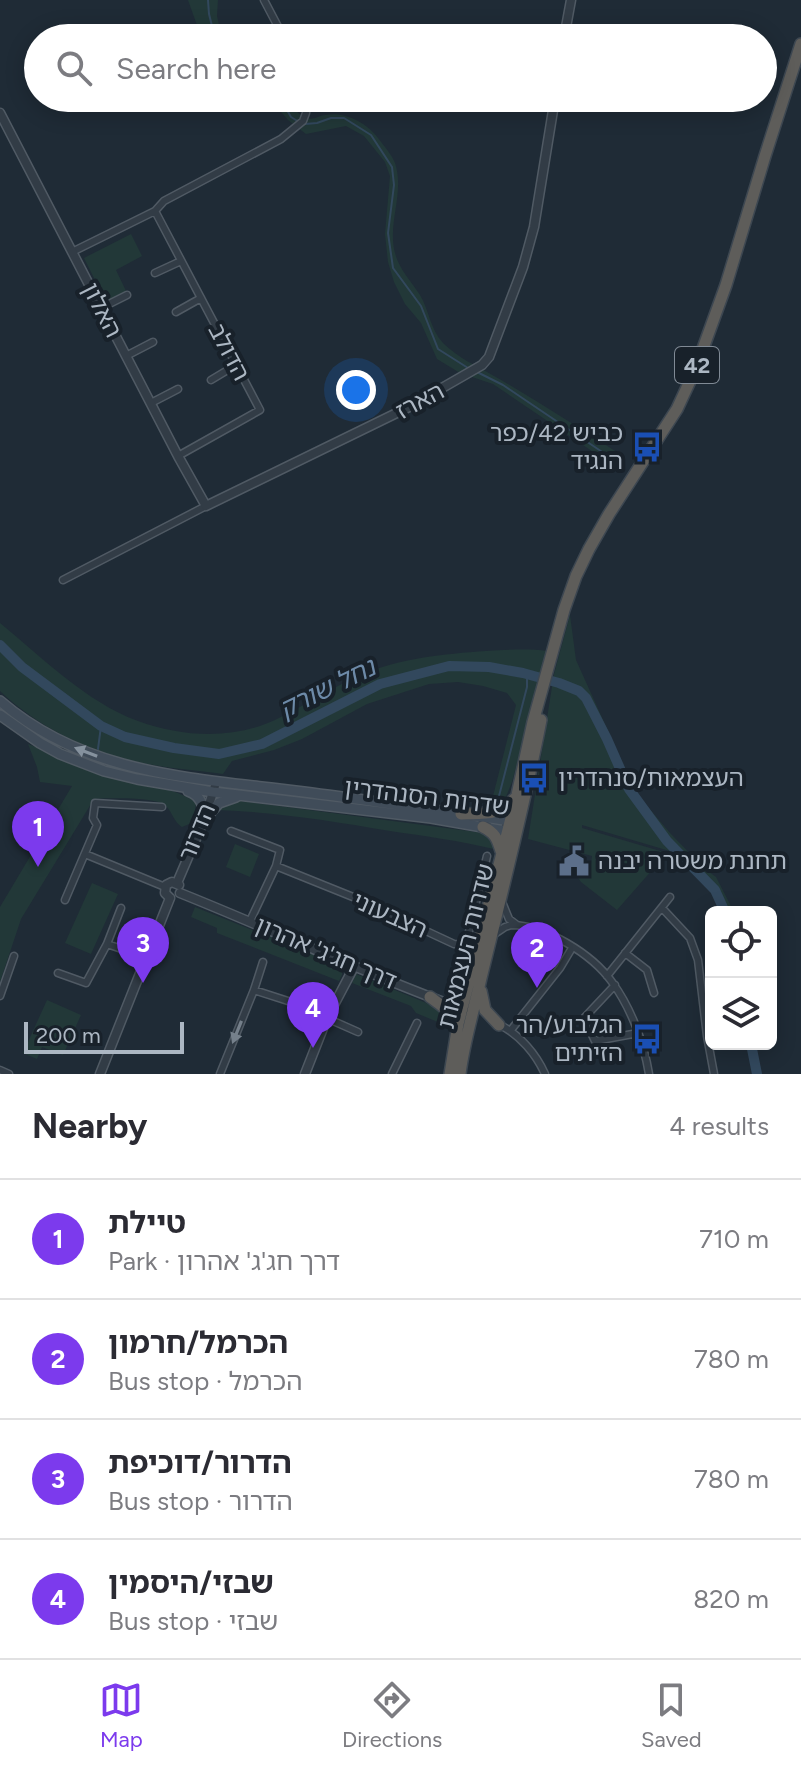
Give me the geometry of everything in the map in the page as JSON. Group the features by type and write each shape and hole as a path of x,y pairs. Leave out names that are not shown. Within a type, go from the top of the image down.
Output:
{"highway":[{"name":"42","path":"512,828 533,722 576,576 609,514 677,409 696,368 726,285 801,44"},
{"name":"42","path":"512,828 542,716 545,684"},
{"path":"461,814 498,811 508,806 517,795"},
{"path":"483,827 496,836 502,855"},
{"name":"שדרות העצמאות","path":"460,1074 469,985 492,887 512,828"},
{"name":"שדרות העצמאות","path":"450,1074 457,1031 482,976 512,828"},
{"path":"482,976 480,988 485,1010 499,1025"},
{"path":"434,998 453,999 469,985"},
{"path":"434,998 455,1020 457,1031"}],"main road":[{"name":"שדרות הסנהדרין","path":"0,701 41,732 87,753 138,769 255,796 483,827 512,828"},
{"name":"שדרות הסנהדרין","path":"0,715 40,743 84,764 123,776 170,785 215,787 461,814 512,828"},
{"path":"170,785 197,796 202,804 204,820"},
{"path":"204,820 224,801 255,796"}],"street":[{"path":"264,0 277,24"},
{"path":"567,24 571,0"},
{"path":"72,252 155,211 164,201 281,139 297,126 305,112"},
{"name":"הארז","path":"63,580 409,407 474,371 489,357 523,267 534,227 553,112"},
{"name":"האלון","path":"0,113 206,506"},
{"name":"הדולב","path":"155,211 260,410 178,456"},
{"path":"155,273 181,261"},
{"path":"101,308 127,295"},
{"path":"176,312 201,298"},
{"path":"126,356 153,342"},
{"path":"211,380 236,365"},
{"path":"151,403 178,389"},
{"name":"הדרור","path":"177,883 215,787"},
{"path":"65,900 97,825 93,818 95,803 162,807"},
{"path":"231,831 280,850 276,866 250,921"},
{"path":"85,854 165,887"},
{"name":"הצבעוני","path":"276,866 353,897 454,944 463,945 467,940 487,856"},
{"path":"170,882 177,883 180,893 170,898 165,893 165,887 170,882"},
{"name":"דרך חג'ג' אהרון","path":"180,893 467,1011"},
{"path":"500,896 509,919 517,925 552,934 615,985 638,1033 649,1074"},
{"path":"607,976 670,897"},
{"path":"100,1074 170,898"},
{"path":"58,973 86,983 107,944 121,908"},
{"path":"662,908 690,938 698,960 714,1074"},
{"path":"491,937 505,927 517,925"},
{"path":"107,944 145,957"},
{"path":"511,1030 572,948"},
{"path":"625,953 647,970 654,993"},
{"path":"0,996 14,956"},
{"path":"220,1074 263,962"},
{"path":"305,1074 327,1018 354,967"},
{"path":"615,985 584,1018 595,1041 638,1033"},
{"path":"254,990 288,1001 358,1032"},
{"path":"467,1011 511,1030 534,1055 545,1074"},
{"path":"392,1074 417,1023"},
{"path":"0,1070 9,1074"}],"green space":[{"path":"188,0 218,0 219,24 197,24"},
{"path":"281,112 297,112 312,119 340,115 355,119 373,133 392,157 398,174 393,230 397,259 420,295 439,338 461,357 623,456 617,468 493,384 460,373 437,359 421,323 405,304 388,262 385,234 390,176 385,162 364,136 346,126 306,134"},
{"path":"131,234 142,256 116,270 126,291 106,302 84,258"},
{"path":"570,615 576,660 636,793 670,833 716,877 731,906 721,906 710,880 673,852 582,825 582,828 667,853 617,910 581,882 571,868 590,871 592,856 528,839 554,674"},
{"path":"0,623 83,691 119,713 155,726 207,734 242,731 275,720 350,680 391,664 470,652 547,651 512,782 503,804 490,808 516,705 507,693 458,682 429,684 367,704 302,739 274,750 232,761 223,774 169,767 137,762 81,744 46,726 14,704 0,691"},
{"path":"28,744 188,797 196,802 194,822 182,827 166,806 153,801 94,799 21,919 0,982 0,907 72,786 40,782"},
{"path":"233,800 484,833 494,840 494,849 326,820 218,810 219,806"},
{"path":"235,844 259,854 250,877 226,867"},
{"path":"92,883 118,894 91,954 65,943"},
{"path":"195,907 335,963 342,968 342,975 339,981 217,933 217,928 191,917"},
{"path":"461,950 472,953 465,980 457,989 444,992"},
{"path":"356,974 436,1007 445,1016 446,1024 416,1013 411,1006 352,983"},
{"path":"47,1000 81,1015 63,1055 42,1047 37,1059 23,1053"}],"waterway":[{"path":"208,0 212,24"},
{"path":"288,112 299,122"},
{"path":"305,124 344,118 371,135 392,167 394,185 388,233 393,268 421,306 438,349 468,368"},
{"path":"477,372 503,385 617,462"},
{"name":"נחל שורק","path":"0,645 22,667 101,726 125,737 219,754 262,744 380,684 449,666 489,667 559,683 579,691 586,698 629,789 667,841 715,890 722,906"},
{"path":"498,800 527,687 527,677 523,673"},
{"path":"98,749 101,726"},
{"name":"נחל שורק","path":"752,1050 757,1074"}],"place":[{"name":"כביש 42/כפר הנגיד","path":"647,447"},
{"name":"העצמאות/סנהדרין","path":"534,778"},
{"name":"תחנת משטרה יבנה","path":"574,861"},
{"name":"טיילת","path":"38,867"},
{"name":"הדרור/דוכיפת","path":"143,983"},
{"name":"הכרמל/חרמון","path":"537,988"},
{"name":"הגלבוע/הר הזיתים","path":"647,1039"},
{"name":"שבזי/היסמין","path":"313,1048"}]}
